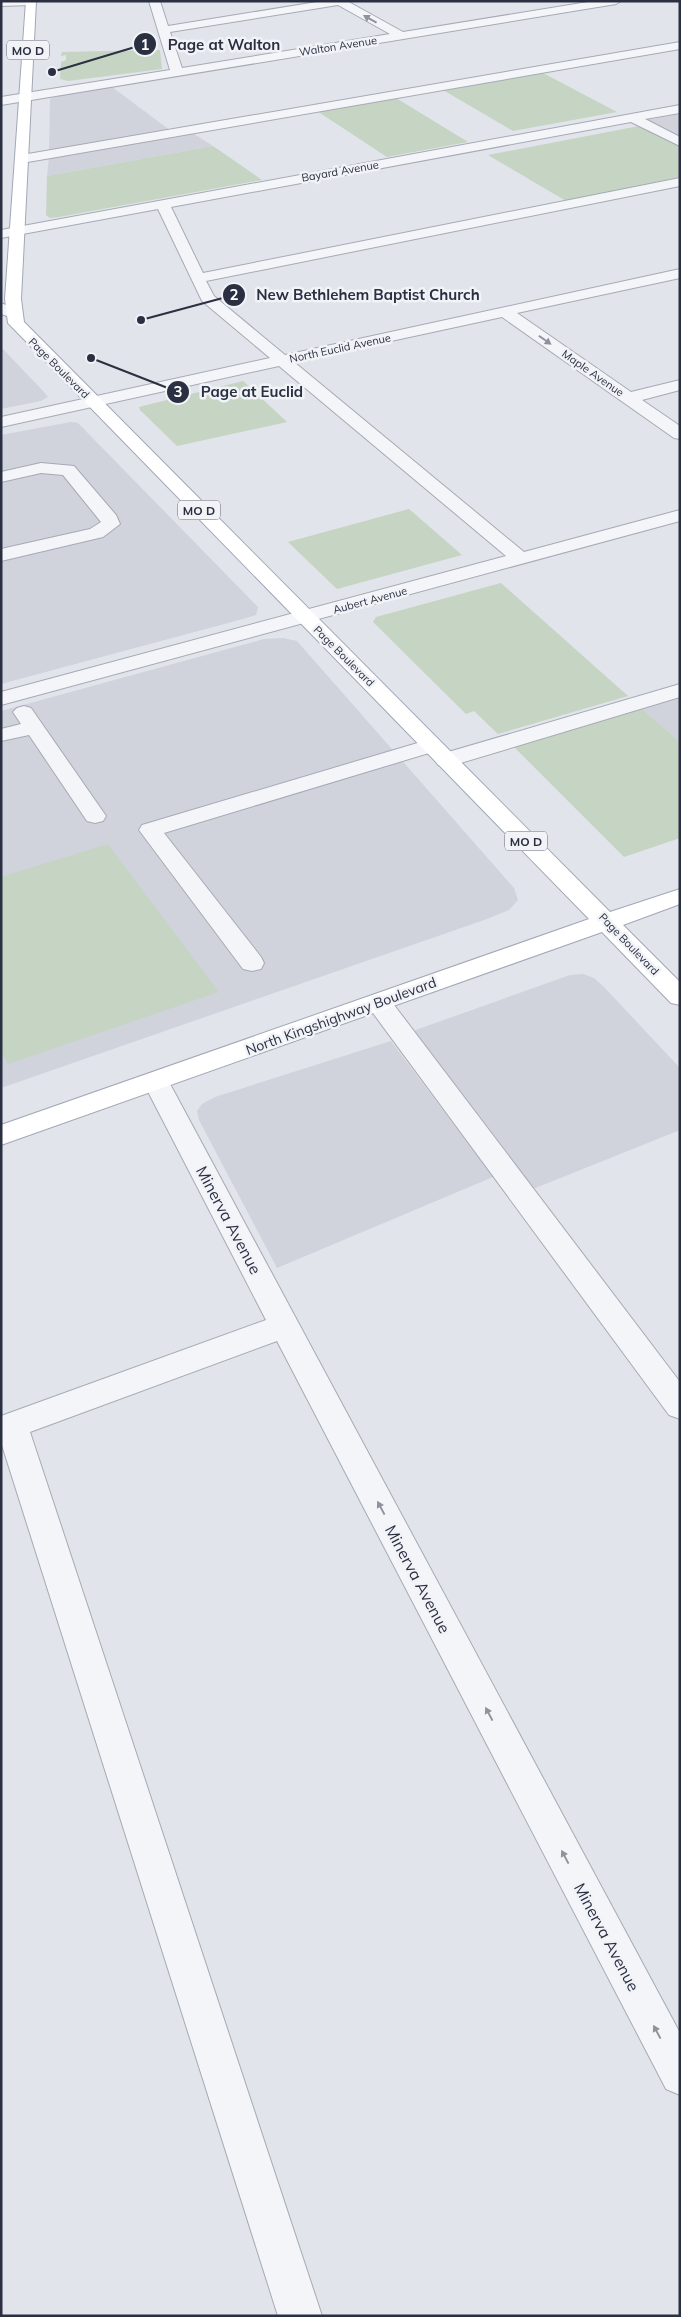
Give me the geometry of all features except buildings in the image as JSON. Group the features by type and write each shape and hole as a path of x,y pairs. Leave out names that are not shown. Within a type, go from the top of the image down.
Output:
{"main road":[{"name":"Page Boulevard","path":"31,2 18,231 7,310 24,333 680,996"},
{"name":"North Kingshighway Boulevard","path":"1,1135 680,896"}],"street":[{"path":"154,1 177,72"},
{"path":"163,30 338,1 402,36"},
{"name":"Walton Avenue","path":"1,101 616,1"},
{"path":"1,3 31,2"},
{"path":"505,9 521,16"},
{"path":"22,159 680,45"},
{"name":"Bayard Avenue","path":"1,234 680,109"},
{"path":"633,118 680,142"},
{"path":"198,278 680,182"},
{"path":"163,204 208,298 521,559"},
{"name":"North Euclid Avenue","path":"1,422 680,273"},
{"name":"Maple Avenue","path":"505,312 680,434"},
{"path":"628,398 680,385"},
{"path":"1,478 41,468 68,470 110,519 111,524 96,533 1,555"},
{"name":"Aubert Avenue","path":"7,697 680,515"},
{"path":"252,964 150,830 439,752 680,690"},
{"path":"7,697 34,726 95,816"},
{"path":"1,735 34,726"},
{"path":"379,1003 680,1406"},
{"name":"Minerva Avenue","path":"156,1082 680,2075"},
{"path":"284,1326 7,1427 300,2316"}],"shaded area":[{"path":"112,87 171,131 49,151 50,99"},
{"path":"680,114 680,138 647,120"},
{"path":"191,132 213,146 47,176 49,157"},
{"path":"1,347 48,397 41,401 1,409"},
{"path":"71,422 78,423 258,607 256,615 1,684 1,435"},
{"path":"283,638 297,641 514,888 518,900 509,910 487,919 1,1088 1,711 264,639"},
{"path":"680,698 680,742 642,709"},
{"path":"583,974 594,978 604,987 680,1068 680,1130 528,1191 410,1032 570,975"},
{"path":"391,1041 493,1177 277,1268 199,1120 197,1111 202,1104 215,1097"}],"green space":[{"path":"160,50 162,69 68,81 60,79 61,62 66,60 66,55 61,56 62,52"},
{"path":"543,73 617,112 513,131 443,90"},
{"path":"396,98 468,142 387,157 317,111"},
{"path":"639,126 680,147 680,177 566,201 488,155"},
{"path":"213,146 262,180 59,217 50,218 46,215 47,176"},
{"path":"243,381 287,422 177,446 139,407"},
{"path":"409,509 462,555 337,589 288,542"},
{"path":"501,583 628,696 498,734 474,711 466,714 373,622 376,617"},
{"path":"642,709 680,742 680,838 624,857 514,747"},
{"path":"108,844 219,992 8,1064 1,1051 1,877"}],"place":[{"name":"Page at Walton","path":"52,72"},
{"name":"New Bethlehem Baptist Church","path":"141,320"},
{"name":"Page at Euclid","path":"91,358"}]}
